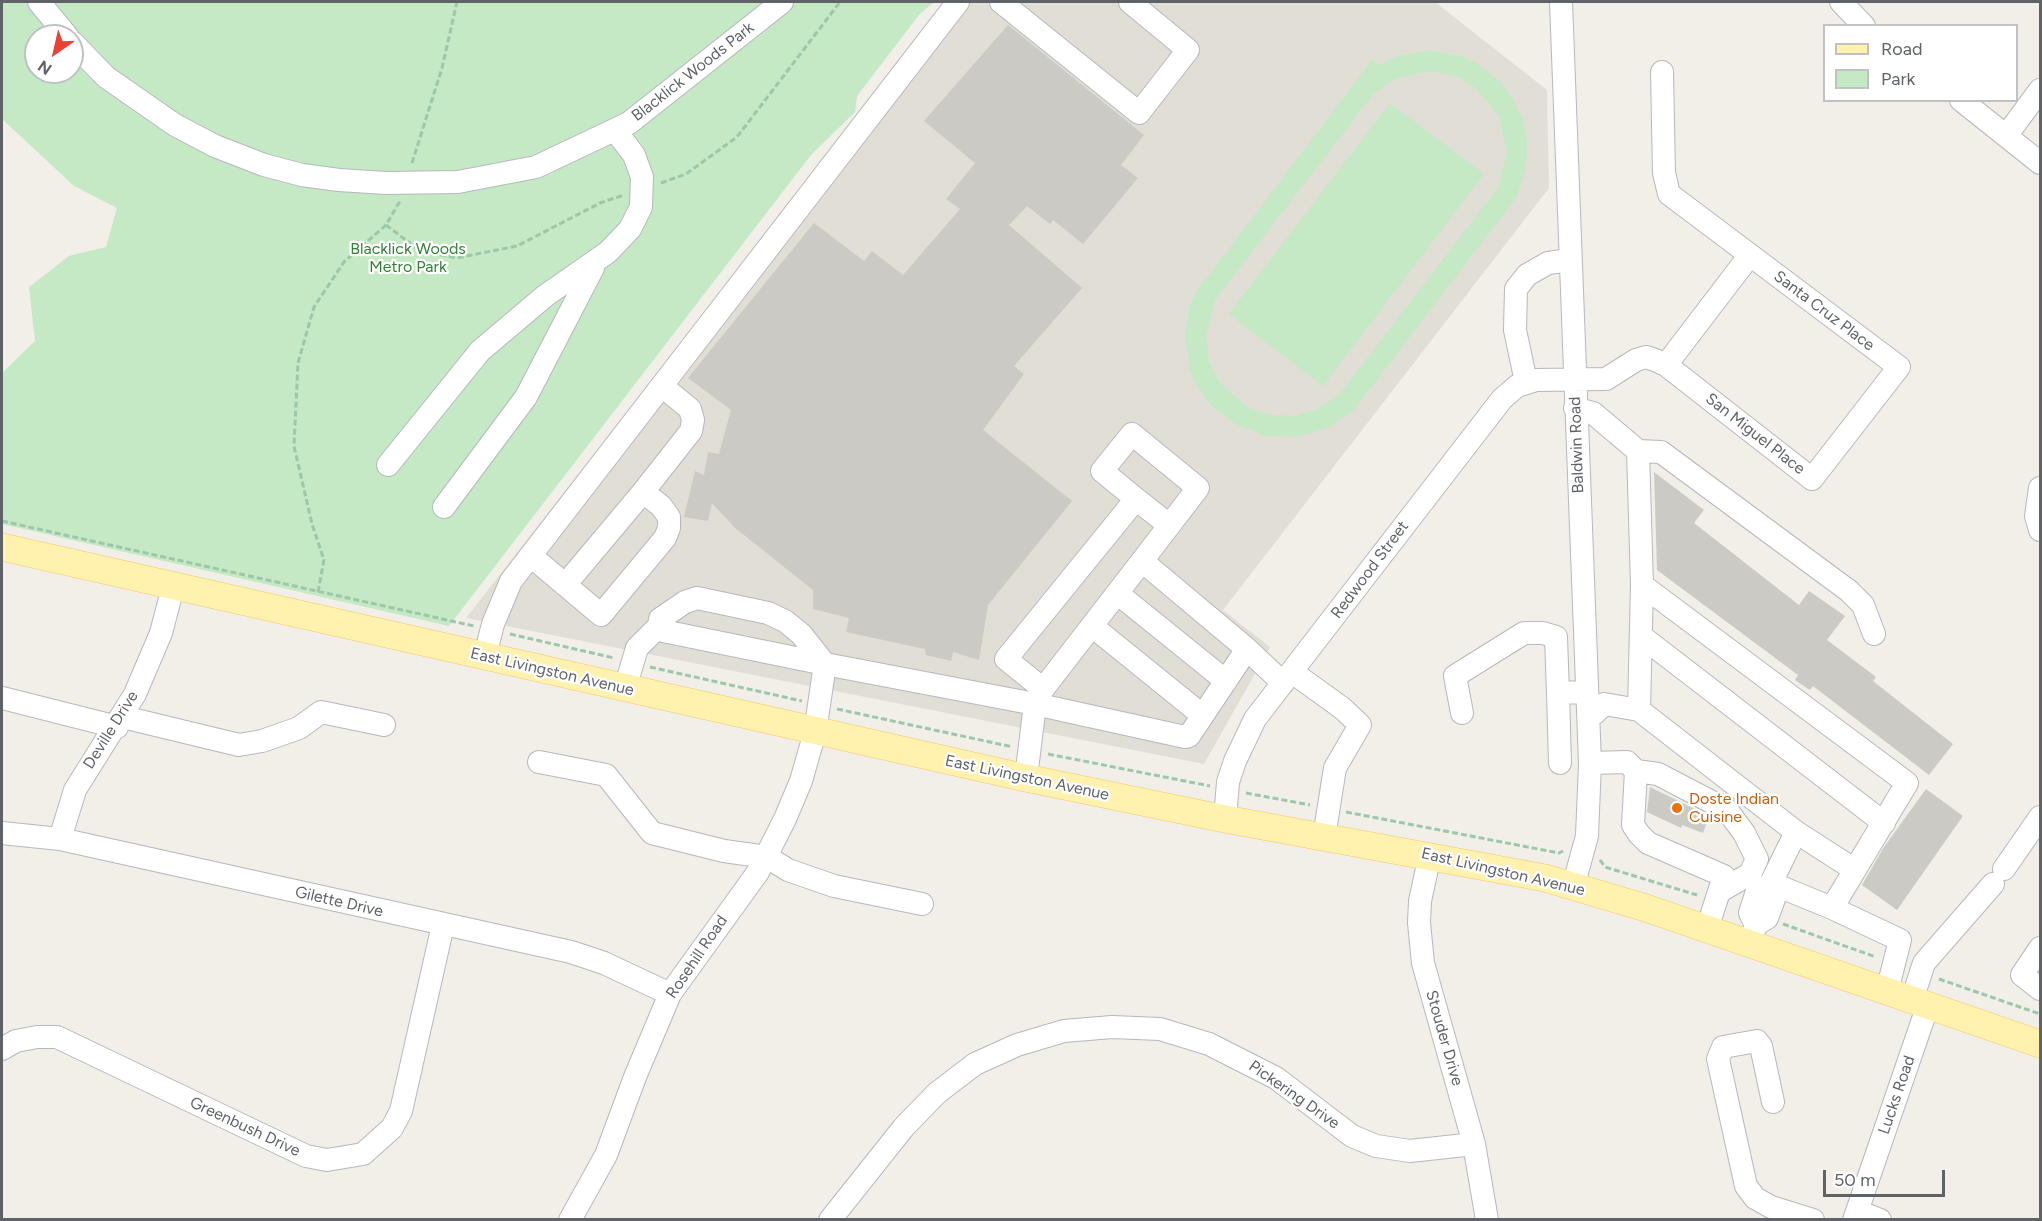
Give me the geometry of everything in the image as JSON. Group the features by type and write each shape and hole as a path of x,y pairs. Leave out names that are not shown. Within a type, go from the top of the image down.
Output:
{"main road":[{"name":"East Livingston Avenue","path":"2,547 1026,778 1225,819 1430,855 1574,887 1707,929 1753,934 1909,999 2039,1039"}],"street":[{"path":"39,2 57,24"},
{"name":"Blacklick Woods Park","path":"84,54 106,77 135,99 215,146 264,165 302,175 407,183 458,182 536,166 629,123 782,2"},
{"path":"485,656 491,630 511,581 958,2"},
{"path":"1001,2 1024,9 1139,113 1188,50 1131,2"},
{"name":"Baldwin Road","path":"1561,2 1575,408 1590,706 1587,836 1574,887"},
{"path":"1841,2 1862,24"},
{"name":"Santa Cruz Place","path":"1662,72 1664,173 1669,194 1899,367"},
{"path":"2006,136 2040,90"},
{"path":"1964,102 2040,163"},
{"path":"388,465 480,351 545,296 597,260 630,229 641,207 642,177 634,155 615,130"},
{"path":"1666,365 1750,255"},
{"path":"444,507 526,397 597,260"},
{"path":"1570,260 1548,263 1527,274 1516,289 1515,330 1526,382 1574,378"},
{"name":"San Miguel Place","path":"1574,378 1606,379 1646,357 1666,365 1812,478 1899,367"},
{"name":"Redwood Street","path":"1225,819 1228,782 1235,761 1255,719 1502,399 1517,386 1526,382"},
{"path":"566,585 691,431 693,420 690,409 662,386"},
{"path":"1575,408 1593,413 1638,451 1661,452 1848,591 1863,605 1874,634"},
{"path":"1026,778 1039,696 1198,488 1132,434 1102,471 1169,525"},
{"path":"1638,451 1642,585 1639,710"},
{"path":"2040,488 2036,516 2040,530"},
{"path":"531,556 601,615 665,538 669,528 669,517 661,506 643,492"},
{"path":"1039,696 1006,658 1136,499"},
{"path":"1142,561 1247,649 1288,677 1342,708 1360,725 1335,768 1324,837"},
{"path":"1642,585 1907,783 1832,908"},
{"name":"Deville Drive","path":"60,838 75,790 86,769 120,722 135,694 160,633 173,587"},
{"path":"1117,593 1226,681"},
{"path":"625,688 637,648 659,626 660,619 685,602 697,598 768,613 785,621 801,633 825,664"},
{"path":"659,626 663,631 825,664 1039,696 1181,737 1189,735 1247,649"},
{"path":"1092,626 1202,715"},
{"path":"1462,713 1455,676 1524,633 1543,633 1556,637 1560,763"},
{"path":"1641,636 1884,822"},
{"name":"Rosehill Road","path":"570,1220 606,1155 635,1077 670,994 767,857 801,781 815,732 825,664"},
{"path":"1558,693 1590,706 1603,719 1622,718 1639,710"},
{"path":"2,698 239,745 262,741 299,728 321,712 384,725"},
{"path":"1639,710 1796,832 1855,870"},
{"path":"539,762 606,775 652,833 724,851 767,857 788,870 834,886 922,904"},
{"path":"1590,763 1627,762 1636,771 1658,774 1727,810 1744,833 1757,859 1750,874 1720,891"},
{"path":"1636,771 1633,825 1639,834 1648,843 1724,876 1707,929"},
{"path":"1909,999 1924,963 2037,830"},
{"path":"1753,934 1750,913 1756,894 1773,880 1796,832"},
{"name":"Gilette Drive","path":"2,833 60,838 571,952 604,963 670,994"},
{"name":"Stouder Drive","path":"1430,855 1420,901 1419,923 1423,963 1474,1144 1487,1220"},
{"path":"1753,868 1773,880 1900,940 1909,999"},
{"name":"Greenbush Drive","path":"2,1048 16,1041 37,1037 57,1037 306,1156 327,1160 363,1154 392,1128 401,1111 443,925"},
{"path":"2040,948 2022,975 2040,989"},
{"name":"Lucks Road","path":"1856,1216 1909,999"},
{"name":"Pickering Drive","path":"830,1220 904,1127 937,1093 975,1064 1017,1045 1064,1031 1112,1027 1160,1029 1209,1044 1276,1078 1352,1136 1376,1146 1410,1151 1474,1144"},
{"path":"1773,1102 1761,1046 1757,1041 1723,1047 1718,1059 1746,1186 1755,1198 1771,1207 1813,1220"},
{"path":"1856,1216 1880,1220"}],"path":[{"path":"318,592 324,560 312,524 294,446 297,363 314,307 344,262 386,225 396,212 442,68 458,2"},
{"path":"2,521 491,630"}],"shaded area":[{"path":"946,2 1435,2 1547,90 1549,188 1223,610 1270,647 1204,764 466,618"}],"green space":[{"name":"Blacklick Woods Metro Park","path":"2,2 934,2 919,15 857,96 855,112 811,155 449,626 2,524 2,373 35,341 29,287 69,256 106,247 117,208 74,186 2,119"},
{"path":"1431,51 1462,56 1476,63 1501,82 1510,94 1524,122 1527,137 1526,168 1516,198 1353,411 1327,428 1297,437 1266,436 1237,425 1212,406 1194,381 1189,366 1185,335 1190,305 1197,291 1372,60 1378,65 1400,55","holes":["1430,71 1455,76 1476,88 1499,116 1507,152 1498,188 1339,395 1318,409 1295,416 1270,415 1247,407 1220,383 1209,361 1206,336 1215,300 1374,93 1395,79"]},
{"path":"1390,103 1484,174 1323,386 1229,314"}],"building":[{"path":"1008,25 1144,135 1121,165 1138,178 1083,244 1053,220 1050,224 1027,206 1009,225 1082,288 1014,366 1024,374 983,430 1072,501 988,605 979,660 953,652 951,661 926,655 925,649 846,632 849,618 813,609 813,590 734,527 712,503 708,521 684,517 695,471 704,475 708,452 719,454 731,410 688,378 814,223 864,261 872,251 903,275 960,209 946,199 975,163 924,121"},
{"path":"1654,472 1704,510 1694,523 1799,605 1809,591 1845,616 1827,640 1876,677 1873,681 1953,744 1929,775 1813,686 1810,690 1795,680 1798,675 1657,570"},
{"name":"Doste Indian Cuisine","path":"1650,787 1709,816 1703,833 1682,825 1681,828 1647,812"},
{"path":"1926,789 1963,816 1897,910 1862,885 1884,847"}],"place":[{"name":"Doste Indian Cuisine","path":"1677,808"}]}
